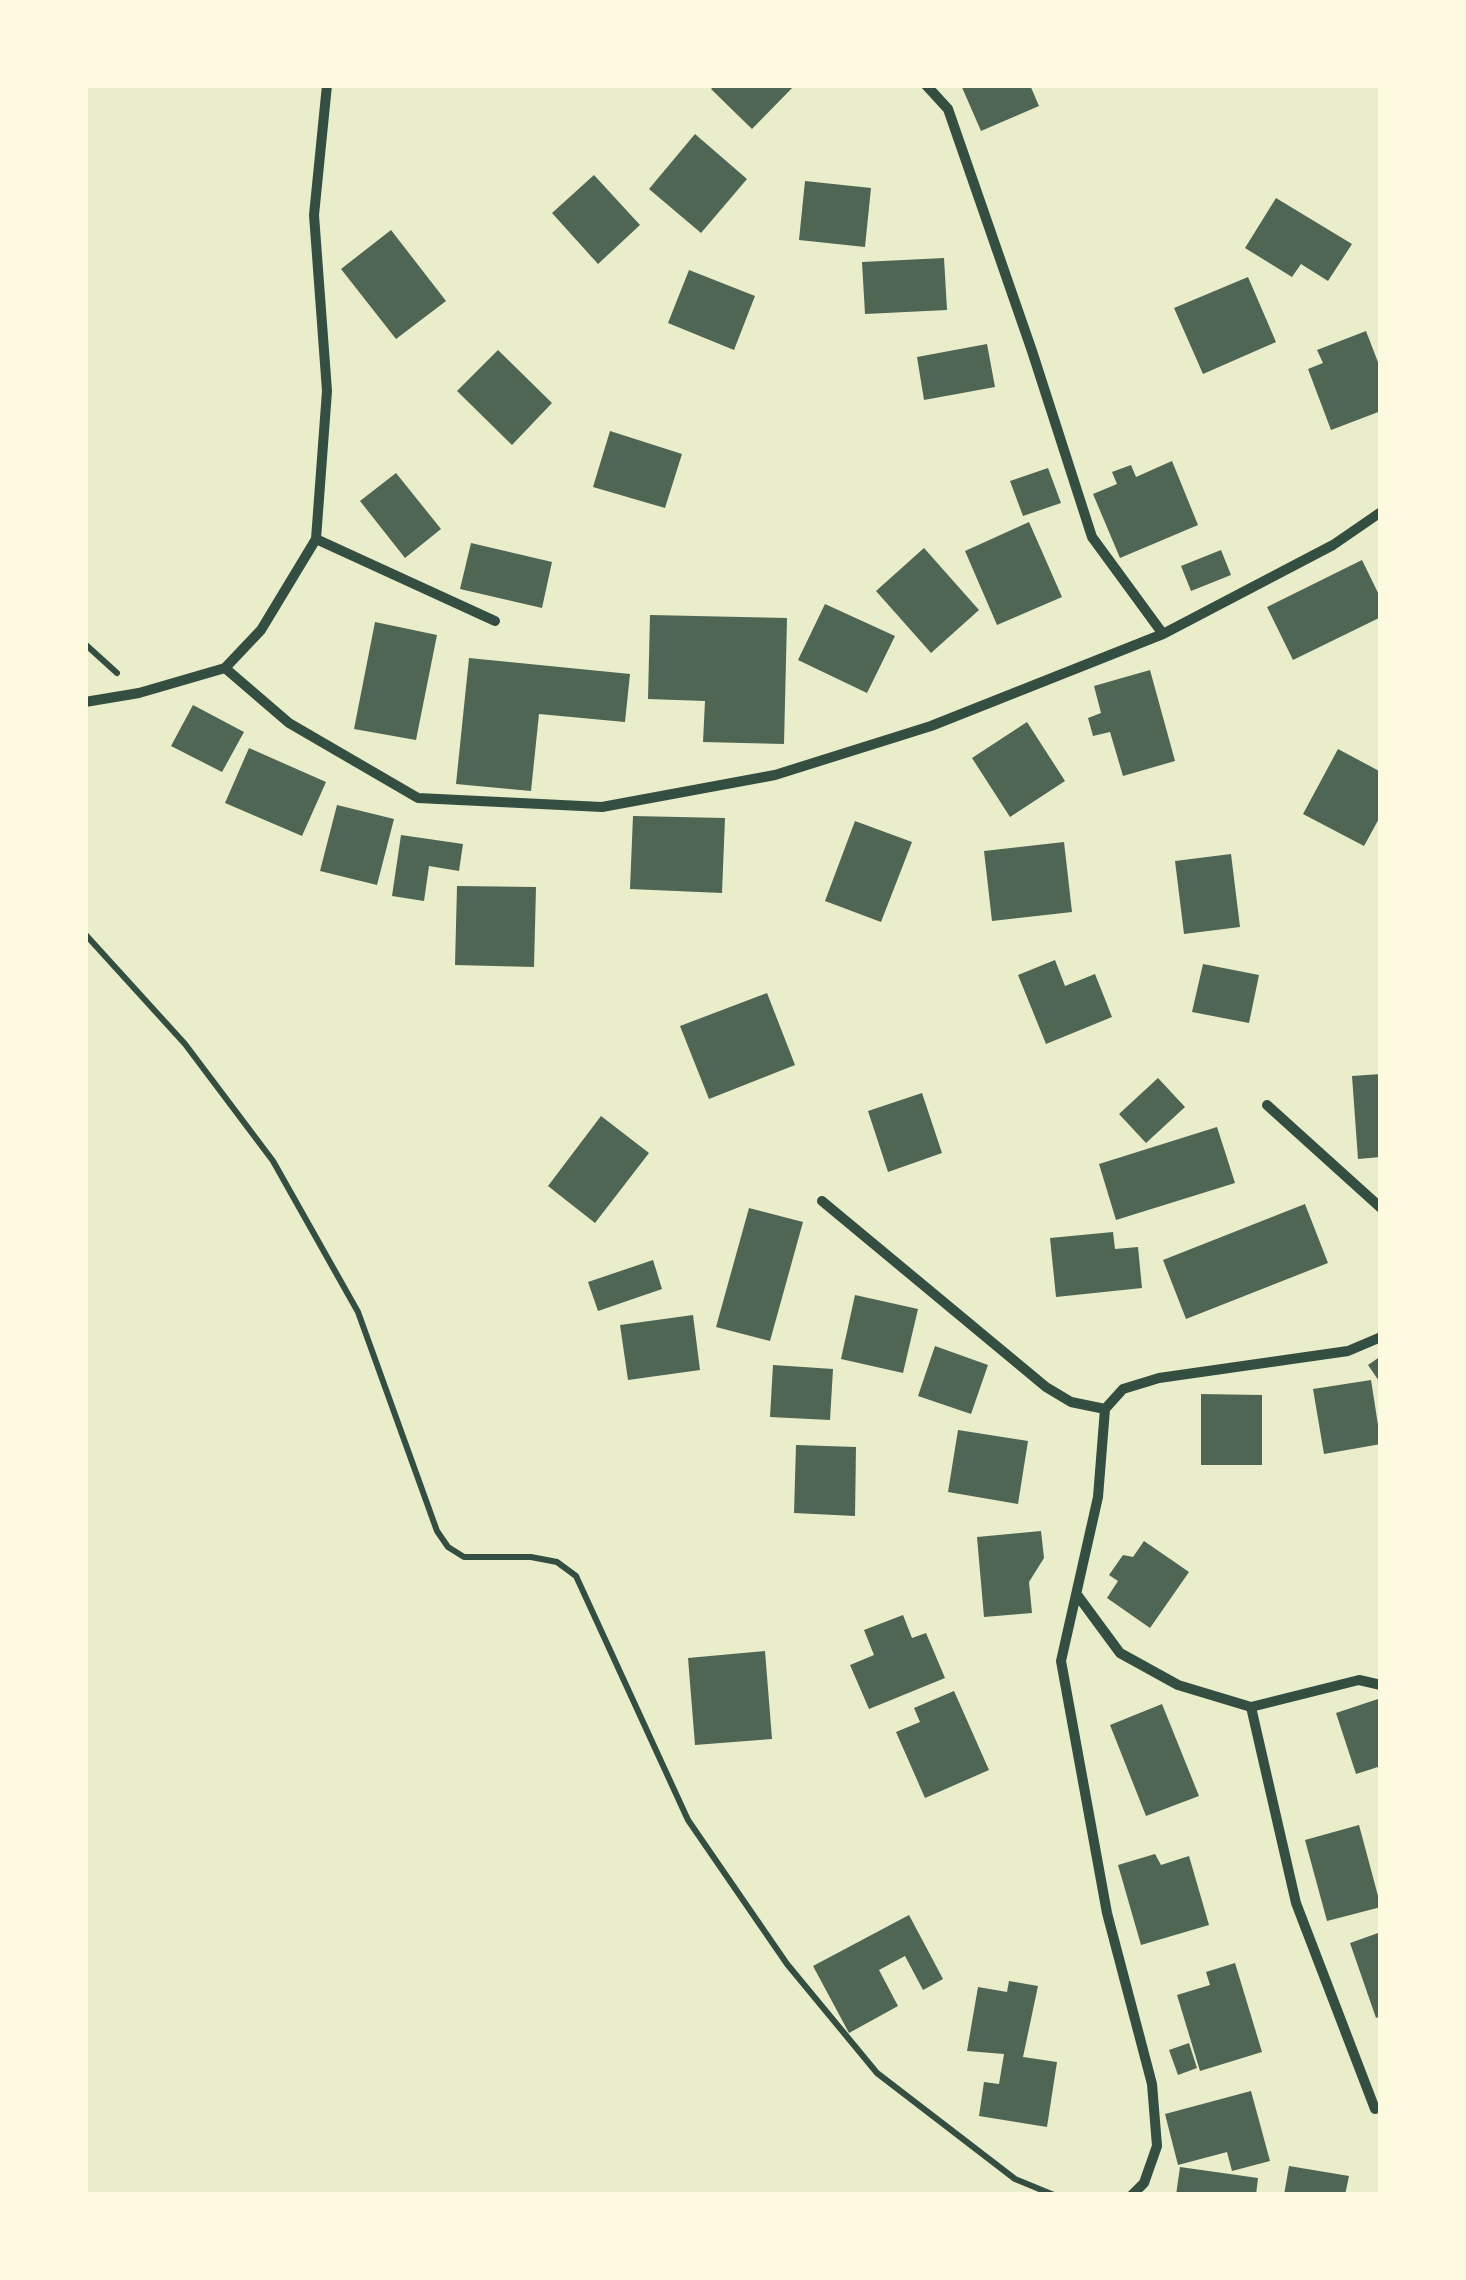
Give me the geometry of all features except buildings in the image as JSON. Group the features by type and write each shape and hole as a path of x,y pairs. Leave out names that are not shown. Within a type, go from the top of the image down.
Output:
{"street":[{"path":"85,702 139,693 226,668 261,630 316,539 327,392 314,215 327,85"},
{"path":"926,85 948,109 1092,537 1162,634"},
{"path":"226,668 290,723 418,798 602,807 775,775 931,726 1162,634 1333,545 1381,512"},
{"path":"316,539 495,622"},
{"path":"1267,1105 1381,1208"},
{"path":"822,1200 1046,1387 1071,1402 1105,1409"},
{"path":"1132,2195 1144,2183 1156,2146 1152,2084 1107,1913 1061,1660 1098,1497 1105,1409 1122,1389 1159,1378 1348,1351 1381,1337"},
{"path":"1078,1596 1120,1652 1178,1685 1251,1706 1358,1680 1381,1685"},
{"path":"1251,1706 1296,1904 1375,2109"}],"path":[{"path":"85,934 185,1044 273,1161 358,1312 437,1531 448,1547 464,1557 530,1557 557,1562 576,1576 688,1820 787,1964 876,2074 1015,2180 1054,2195"}]}
